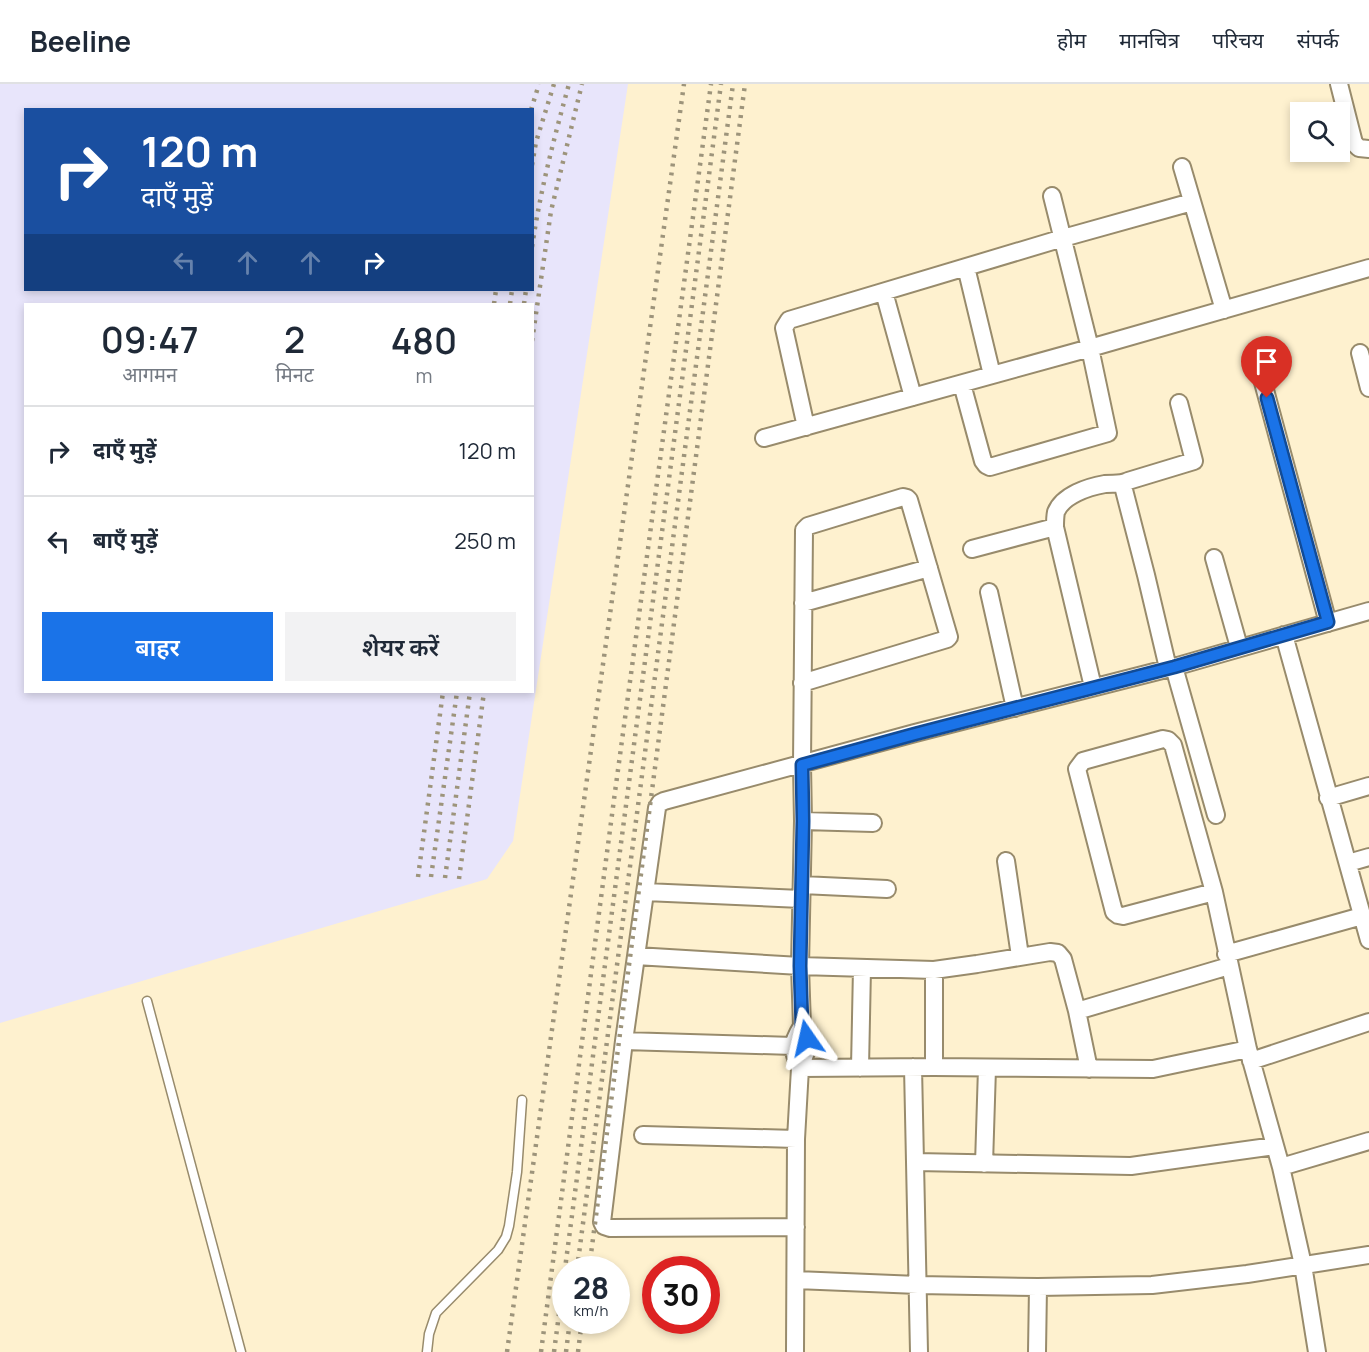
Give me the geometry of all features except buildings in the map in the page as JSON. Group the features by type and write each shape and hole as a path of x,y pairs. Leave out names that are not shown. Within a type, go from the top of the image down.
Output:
{"street":[{"path":"1339,84 1354,143 1359,148 1369,149"},
{"path":"1182,167 1224,310"},
{"path":"962,384 983,461 990,467 1108,433 1090,348 1052,196"},
{"path":"806,427 784,328 789,320 1192,202"},
{"path":"966,267 992,375"},
{"path":"764,438 1369,268"},
{"path":"884,291 913,397"},
{"path":"1360,354 1369,385"},
{"path":"1261,375 1328,622"},
{"path":"1093,687 1055,527 1056,514 1060,505 1067,498 1082,490 1104,484 1124,483 1194,461 1179,403"},
{"path":"1124,483 1171,667 1216,815"},
{"path":"795,1352 796,1138 800,1068 807,1045 802,1026 800,966 803,821 802,683 804,530 903,497 907,498 949,637 802,683"},
{"path":"972,549 1055,527"},
{"path":"1214,558 1239,647"},
{"path":"803,603 929,568"},
{"path":"988,592 1015,708"},
{"path":"796,1227 610,1228 604,1226 602,1222 624,1041 657,808 660,803 1171,667 1369,611"},
{"path":"1284,635 1328,798 1363,907 1369,940"},
{"path":"1214,892 1123,916 1114,912 1077,769 1079,765 1083,761 1163,739 1173,745 1214,892 1250,1055 1281,1167 1303,1265 1317,1352"},
{"path":"1328,798 1369,786"},
{"path":"803,821 873,823"},
{"path":"1348,863 1369,857"},
{"path":"1006,861 1020,956"},
{"path":"645,892 801,892 887,889"},
{"path":"1077,1011 1228,960 1363,907"},
{"path":"636,956 800,966 934,970 1020,956 1058,953 1063,959 1077,1011 1089,1069"},
{"path":"860,1068 862,968"},
{"path":"934,970 934,1067"},
{"path":"800,1068 1153,1069 1250,1055 1369,1022"},
{"path":"800,1068 793,1046 794,1039 802,1026"},
{"path":"624,1041 793,1046"},
{"path":"913,1067 919,1352"},
{"path":"984,1164 987,1068"},
{"path":"643,1135 796,1138"},
{"path":"1281,1167 1369,1141"},
{"path":"916,1162 1131,1166 1275,1146"},
{"path":"796,1280 1038,1287 1152,1285 1247,1274 1369,1255"},
{"path":"1037,1352 1038,1287"}],"lane":[{"path":"147,1000 242,1352"},
{"path":"427,1352 429,1334 436,1313 498,1250 506,1237 517,1172 522,1101"}],"shaded area":[{"path":"0,84 628,84 513,841 487,879 0,1023"}],"railway":[{"path":"532,108 539,84"},
{"path":"534,154 554,84"},
{"path":"534,235 548,165 569,84"},
{"path":"534,327 551,211 582,84"},
{"path":"507,1352 684,84"},
{"path":"541,1352 711,84"},
{"path":"554,1352 721,84"},
{"path":"579,1256 733,84"},
{"path":"591,1256 745,84"},
{"path":"494,303 496,291"},
{"path":"510,303 512,291"},
{"path":"524,303 526,291"},
{"path":"418,877 443,693"},
{"path":"431,877 457,693"},
{"path":"445,878 470,693"},
{"path":"459,879 484,693"},
{"path":"566,1352 568,1334"},
{"path":"578,1352 580,1334"}],"route":[{"path":"807,1038 802,1026 800,966 802,765 1174,667 1328,622 1267,398"}]}
